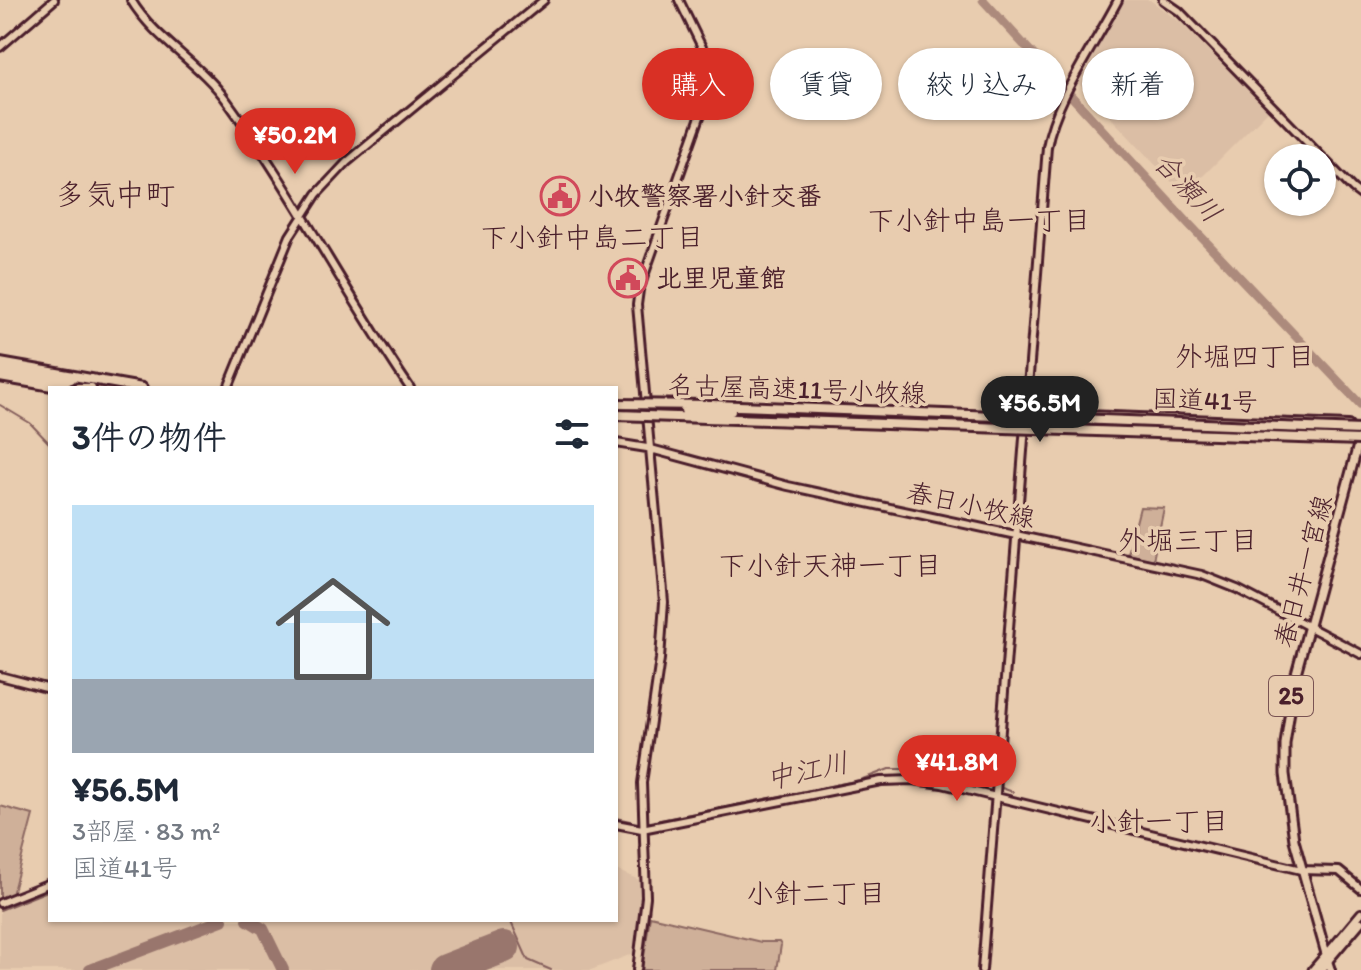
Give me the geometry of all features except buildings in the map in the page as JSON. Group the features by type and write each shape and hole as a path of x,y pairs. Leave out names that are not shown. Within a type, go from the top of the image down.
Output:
{"highway":[{"path":"0,367 115,386"},
{"path":"0,367 128,386"},
{"path":"0,378 49,386"},
{"path":"0,378 48,388"},
{"name":"国道41号","path":"618,408 646,401 975,411 1361,436"},
{"path":"618,409 949,416 975,411"},
{"name":"名古屋高速11号小牧線","path":"618,409 1157,433 1167,429 1361,436"},
{"name":"名古屋高速11号小牧線","path":"618,409 1361,436"},
{"name":"国道41号","path":"618,410 648,418 1026,431 1361,436"}],"main road":[{"name":"春日井一宮線","path":"1327,958 1301,870 1289,813 1285,744 1290,700 1361,436"},
{"path":"1313,970 1327,958"},
{"path":"1321,970 1327,958"}],"street":[{"path":"0,47 54,0"},
{"path":"131,0 147,22 217,88 302,215 409,386"},
{"path":"229,386 282,255 302,215 329,180 544,0"},
{"path":"637,970 646,897 642,783 660,659 664,602 636,316 639,290 715,74 679,0"},
{"path":"982,970 1047,147 1063,100 1118,0"},
{"path":"1163,0 1179,11 1361,195"},
{"name":"春日小牧線","path":"618,443 651,449 788,486 1202,575 1237,589 1361,654"},
{"path":"0,676 48,688"},
{"path":"618,824 642,829 893,780 942,784 996,790 1301,870 1339,871 1361,889"},
{"path":"0,903 48,884"},
{"path":"1327,958 1361,913"},
{"path":"1327,958 1361,922"},
{"path":"1327,958 1331,970"}],"shaded area":[{"path":"1124,0 1150,0 1180,22 1268,111 1184,195 1113,120 1194,120 1194,48 1097,48"},
{"path":"1140,507 1164,508 1153,560 1128,554"},
{"path":"0,806 33,815 12,895 0,899"},
{"path":"618,871 644,882 637,952 591,970 0,970 0,909 48,890 48,922 618,922"},
{"path":"650,916 761,942 779,942 777,970 642,970"}],"waterway":[{"name":"合瀬川","path":"983,0 1361,405"},
{"name":"中江川","path":"0,405 30,423 48,442"},
{"name":"中江川","path":"655,821 860,780 889,769 913,769 993,785"},
{"name":"中江川","path":"999,787 1013,792"},
{"name":"中江川","path":"618,818 630,821"},
{"path":"0,910 48,891"},
{"path":"511,922 528,960 551,970"}],"taxiway":[{"path":"90,970 217,922"},
{"path":"251,922 263,929 283,970"}],"runway":[{"path":"445,970 504,947"}],"place":[{"name":"小牧警察署小針交番","path":"560,196"},
{"name":"北里児童館","path":"628,278"}],"district":[{"name":"多気中町","path":"115,195"},
{"name":"下小針中島一丁目","path":"979,220"},
{"name":"下小針中島二丁目","path":"592,237"},
{"name":"外堀四丁目","path":"1245,356"},
{"name":"外堀三丁目","path":"1188,540"},
{"name":"下小針天神一丁目","path":"830,565"},
{"name":"小針一丁目","path":"1159,821"},
{"name":"小針二丁目","path":"816,893"}]}
